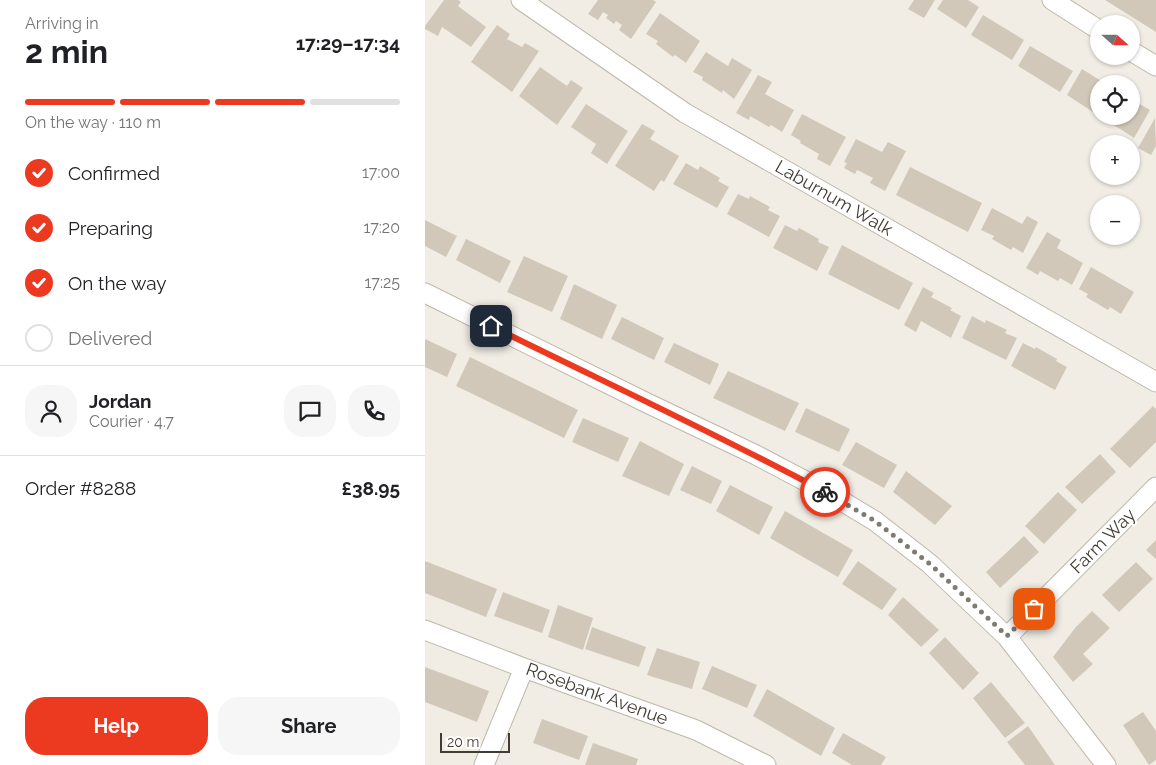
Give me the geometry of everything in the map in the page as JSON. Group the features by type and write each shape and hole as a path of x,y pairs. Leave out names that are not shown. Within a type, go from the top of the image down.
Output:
{"street":[{"name":"Laburnum Walk","path":"521,0 685,113 1156,382"},
{"path":"1052,0 1090,24"},
{"path":"1140,56 1156,66"},
{"path":"425,293 756,455 830,494 875,521 930,564 1007,636 1106,765"},
{"name":"Farm Way","path":"1007,636 1156,487"},
{"name":"Rosebank Avenue","path":"425,630 696,730 766,765"},
{"path":"484,765 524,668"}],"building":[{"path":"444,0 458,0 461,2 458,6 486,27 471,47 442,27 438,36 425,29 425,26"},
{"path":"598,0 653,0 656,2 631,39 619,30 622,25 616,21 614,24 606,18 608,15 603,12 598,20 588,14"},
{"path":"914,0 935,0 924,18 908,9"},
{"path":"943,0 968,0 979,7 966,28 937,9"},
{"path":"1105,0 1156,0 1156,32 1140,22 1140,15 1129,15"},
{"path":"660,13 700,41 686,63 675,55 673,57 656,44 658,41 646,34"},
{"path":"983,15 1024,40 1012,60 971,35"},
{"path":"497,25 510,34 507,39 522,47 525,43 539,51 512,92 471,62"},
{"path":"1030,46 1073,71 1060,92 1018,66"},
{"path":"706,52 728,66 732,58 752,70 734,99 723,90 722,93 702,80 703,77 693,72"},
{"path":"540,67 567,86 571,80 583,88 557,125 519,96"},
{"path":"1082,69 1092,75 1090,75 1090,110 1067,95"},
{"path":"758,75 772,82 765,94 794,110 782,132 750,116 749,120 736,113"},
{"path":"586,104 628,131 607,164 591,153 596,144 571,127"},
{"path":"1140,104 1150,110 1136,135 1129,135 1114,125 1140,125"},
{"path":"802,114 846,137 830,166 817,159 819,154 800,143 801,141 791,135"},
{"path":"1155,118 1156,146 1151,155 1140,149 1140,144"},
{"path":"642,124 655,131 650,139 679,156 664,182 661,180 654,191 615,166"},
{"path":"856,139 882,152 888,142 906,151 885,191 870,183 873,178 857,170 855,174 844,168 847,163 844,162"},
{"path":"686,163 698,170 700,166 720,178 718,181 729,187 717,208 673,184"},
{"path":"910,167 982,203 968,232 896,195"},
{"path":"738,194 749,199 750,196 770,207 768,210 780,216 769,237 727,214"},
{"path":"992,208 1022,224 1027,216 1038,222 1023,253 1013,247 1011,250 992,239 994,236 981,230"},
{"path":"425,220 457,236 446,257 425,246"},
{"path":"785,225 797,231 799,228 819,239 818,242 829,247 817,271 773,248"},
{"path":"1047,232 1061,240 1057,248 1083,263 1072,285 1060,278 1058,281 1040,271 1038,275 1026,268"},
{"path":"466,239 511,261 500,283 456,260"},
{"path":"842,245 913,283 899,310 828,274"},
{"path":"524,256 568,276 552,312 507,292"},
{"path":"1091,267 1134,292 1121,314 1110,307 1108,310 1086,297 1088,294 1079,289"},
{"path":"574,284 617,305 602,339 560,319"},
{"path":"923,287 934,293 931,297 952,308 950,310 961,316 951,338 921,321 916,332 904,325"},
{"path":"972,316 985,323 986,320 1007,330 1005,333 1017,338 1006,360 962,338"},
{"path":"622,317 664,338 654,360 611,339"},
{"path":"425,339 457,354 447,377 425,367"},
{"path":"674,343 719,364 710,385 664,362"},
{"path":"1023,343 1035,349 1036,347 1067,367 1055,390 1011,366"},
{"path":"470,357 578,410 564,438 456,386"},
{"path":"728,371 799,403 785,431 713,398"},
{"path":"1153,406 1156,409 1156,442 1130,468 1110,449"},
{"path":"806,408 850,429 839,452 795,432"},
{"path":"583,418 629,438 618,462 572,442"},
{"path":"640,441 684,464 669,496 622,476"},
{"path":"856,442 897,465 884,488 842,465"},
{"path":"1100,454 1116,472 1082,504 1065,487"},
{"path":"692,466 722,481 711,504 680,490"},
{"path":"906,471 952,506 935,525 893,492"},
{"path":"730,485 773,507 759,535 716,511"},
{"path":"1058,492 1077,510 1044,544 1025,526"},
{"path":"785,511 853,550 838,577 770,538"},
{"path":"1024,536 1039,552 1000,588 986,572"},
{"path":"1156,540 1156,559 1146,550"},
{"path":"425,561 497,589 486,617 425,593"},
{"path":"858,561 897,589 882,610 842,584"},
{"path":"1136,562 1153,579 1119,612 1102,595"},
{"path":"503,592 550,610 542,633 494,616"},
{"path":"903,597 939,630 921,647 888,615"},
{"path":"558,605 593,618 583,650 548,637"},
{"path":"1092,611 1110,628 1083,654 1093,664 1073,682 1053,657 1075,628"},
{"path":"592,627 646,647 639,667 585,649"},
{"path":"945,637 979,673 963,690 929,653"},
{"path":"657,648 700,662 692,689 647,675"},
{"path":"712,666 757,685 747,708 702,689"},
{"path":"425,667 489,691 477,722 425,702"},
{"path":"991,682 1025,723 1005,738 973,698"},
{"path":"767,689 835,728 821,756 753,716"},
{"path":"1143,712 1156,731 1156,760 1149,765 1123,725"},
{"path":"542,719 588,736 579,760 533,743"},
{"path":"1028,726 1055,765 1025,765 1007,742"},
{"path":"843,733 886,757 881,765 852,765 832,753"},
{"path":"593,743 638,759 636,765 585,765"}],"way so far":[{"path":"825,492 875,521 930,564 1007,636 1034,609"}],"route":[{"path":"491,326 756,455 825,492"}]}
